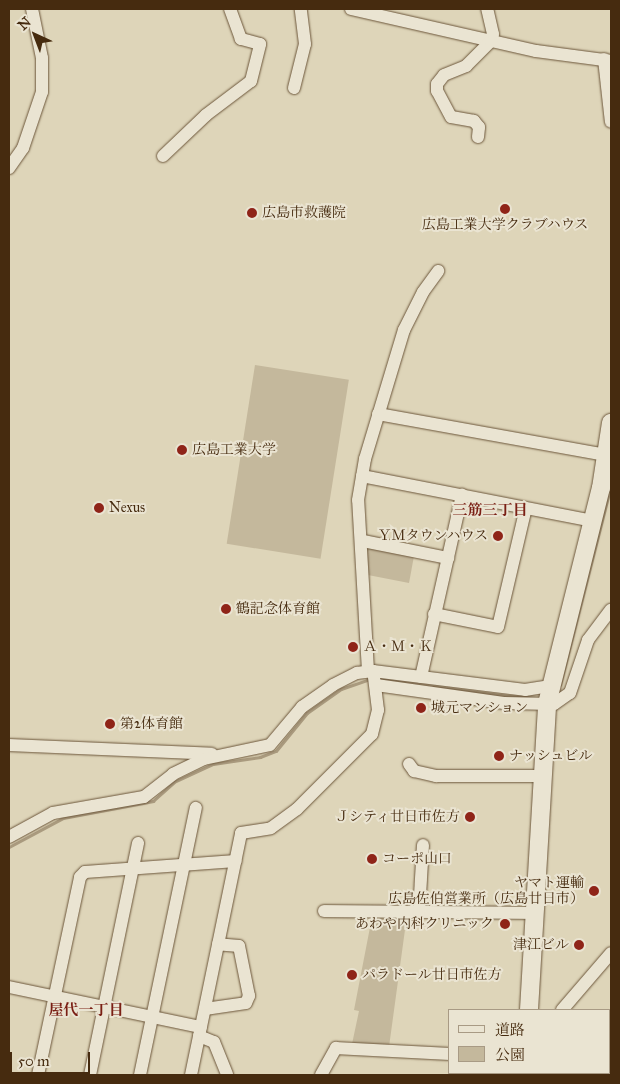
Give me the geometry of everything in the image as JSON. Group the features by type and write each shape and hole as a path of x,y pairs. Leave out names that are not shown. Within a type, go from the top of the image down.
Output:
{"street":[{"path":"9,168 23,148 42,92 42,58 32,9"},
{"path":"163,156 206,115 251,81 260,44 241,39 230,9"},
{"path":"294,88 305,44 301,9"},
{"path":"351,9 491,41 608,60 611,122"},
{"path":"478,137 481,130 474,121 452,117 446,110 437,91 437,84 444,75 476,59 491,41 493,34 487,9"},
{"path":"191,1075 241,833 271,828 297,809 372,734 378,710 376,685 371,671 363,541 358,500 362,476 378,414 404,330 423,292 438,271"},
{"path":"378,414 607,455"},
{"path":"529,1009 542,776 549,695 594,521 607,455 611,423"},
{"path":"362,476 594,521"},
{"path":"421,678 462,495"},
{"path":"434,614 498,627 526,508"},
{"path":"363,541 448,558"},
{"path":"9,837 59,810 144,797 173,774 222,754 270,745 307,702 342,679 371,671 525,690 549,695 561,701 570,693 588,640 611,610"},
{"path":"376,685 504,703 549,695"},
{"path":"9,745 222,754"},
{"path":"409,764 414,771 436,776 542,776"},
{"path":"140,1075 150,1018 196,808"},
{"path":"90,1075 138,843"},
{"path":"419,912 423,846"},
{"path":"38,1075 80,877 85,872 236,860"},
{"path":"324,911 534,913"},
{"path":"205,1009 246,1003 249,996 239,946 218,944"},
{"path":"563,1009 611,952"},
{"path":"9,987 150,1018 200,1032 214,1042 227,1075"},
{"path":"321,1075 336,1048 448,1054"}],"green space":[{"path":"255,365 349,380 321,559 227,544"},
{"path":"365,546 414,556 409,583 368,575"},
{"path":"407,915 389,1047 352,1044 359,1011 354,1010 372,917"}],"waterway":[{"path":"560,685 611,485"},
{"path":"9,847 63,818 153,801 174,782 213,764 260,757 276,751 307,713 341,689 367,680"},
{"path":"433,687 526,698"}],"place":[{"name":"広島工業大学クラブハウス","path":"505,209"},
{"name":"広島市救護院","path":"252,213"},
{"name":"広島工業大学","path":"182,450"},
{"name":"Nexus","path":"99,508"},
{"name":"ＹＭタウンハウス","path":"498,536"},
{"name":"鶴記念体育館","path":"226,609"},
{"name":"Ａ・Ｍ・Ｋ","path":"353,647"},
{"name":"城元マンション","path":"421,708"},
{"name":"第2体育館","path":"110,724"},
{"name":"ナッシュビル","path":"499,756"},
{"name":"Ｊシティ廿日市佐方","path":"470,817"},
{"name":"コーポ山口","path":"372,859"},
{"name":"ヤマト運輸 広島佐伯営業所（広島廿日市）","path":"594,891"},
{"name":"あわや内科クリニック","path":"505,924"},
{"name":"津江ビル","path":"579,945"},
{"name":"パラドール廿日市佐方","path":"352,975"}],"district":[{"name":"三筋三丁目","path":"490,511"},
{"name":"屋代一丁目","path":"86,1011"}]}
